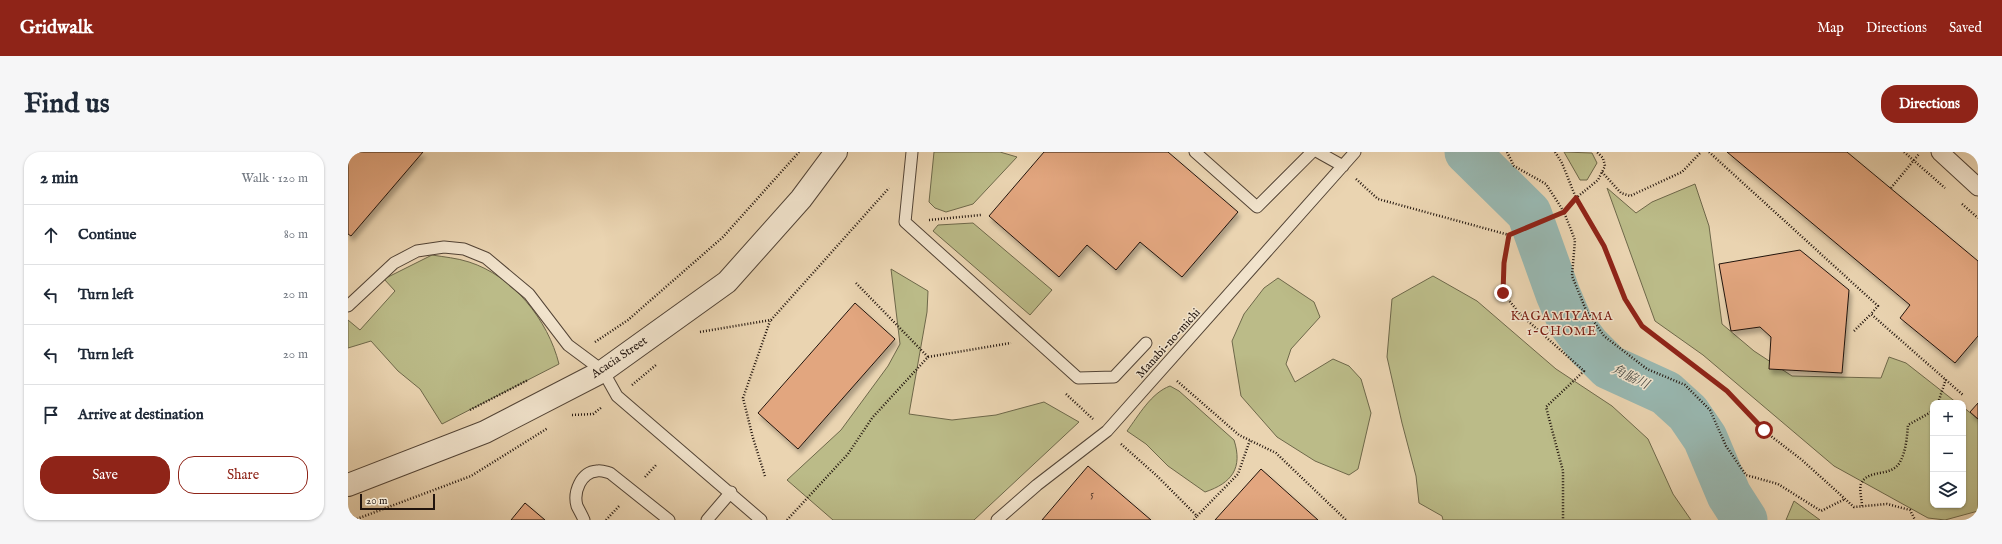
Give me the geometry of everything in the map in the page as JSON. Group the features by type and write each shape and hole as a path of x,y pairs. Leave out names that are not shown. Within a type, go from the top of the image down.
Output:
{"street":[{"name":"Acacia Street","path":"348,486 485,432 603,371 727,282 801,199 836,152"},
{"path":"1940,152 1978,187"}],"lane":[{"path":"912,152 905,222 1078,378 1114,377 1146,343"},
{"path":"1194,152 1257,207 1312,152"},
{"path":"1318,152 1343,166"},
{"name":"Manabi-no-michi","path":"997,520 1037,485 1107,432 1355,152"},
{"path":"348,306 394,263 418,251 444,247 464,249 486,258 529,294 568,345 603,371 617,396 731,492 761,520"},
{"path":"584,520 577,506 576,493 580,482 589,473 598,470 610,473 669,520"},
{"path":"707,520 731,492"}],"path":[{"path":"579,352 628,320 723,237 799,152"},
{"path":"1507,152 1514,166 1546,184 1564,212 1575,240 1572,276 1586,310 1604,336 1646,369 1685,385 1710,410 1726,446 1746,475 1778,484 1821,511 1845,499"},
{"path":"1554,152 1562,163 1576,198 1604,246 1625,299 1642,326 1727,391 1764,430 1802,460 1854,507 1887,504 1910,510 1916,520"},
{"path":"1343,166 1378,200 1509,235 1564,212 1576,198 1598,180 1605,166 1603,158 1597,152"},
{"path":"1602,172 1618,190 1630,196 1682,172 1701,152"},
{"path":"1709,152 1878,306 1854,331"},
{"path":"1904,152 1949,192"},
{"path":"1890,188 1921,152"},
{"path":"1960,202 1978,218"},
{"path":"905,222 981,215"},
{"path":"1509,235 1504,263 1503,293 1520,314 1584,371 1546,407 1563,471 1563,520"},
{"path":"856,283 928,357"},
{"path":"1871,314 1963,395"},
{"path":"765,476 743,398 771,320"},
{"path":"787,520 848,454 872,418 928,357 1012,343 1017,348"},
{"path":"1162,369 1239,435 1276,454 1346,520"},
{"path":"468,411 535,377"},
{"path":"1939,400 1946,379"},
{"path":"1062,390 1156,475 1197,516"},
{"path":"1862,506 1861,485 1866,478 1875,474 1890,472 1900,463 1905,447 1908,425 1930,412"},
{"path":"1194,520 1238,474 1250,440"}],"green space":[{"path":"934,152 1000,152 1017,157 973,204 946,212 935,208 929,202"},
{"path":"1564,152 1592,153 1597,163 1587,180 1580,180"},
{"path":"1695,184 1709,226 1722,324 1754,351 1792,376 1881,378 1889,357 1906,363 1953,400 1930,400 1930,508 1966,508 1966,409 1978,419 1978,511 1945,520 1928,518 1834,466 1703,355 1655,321 1607,188 1636,213 1652,202"},
{"path":"973,223 1052,290 1030,315 933,231 938,225"},
{"path":"432,255 469,262 500,278 514,289 537,316 546,331 554,348 559,364 442,424 420,389 398,371 371,341 348,348 348,320 360,330 395,291 384,279"},
{"path":"891,269 928,291 927,312 909,414 952,420 996,415 1044,402 1079,422 974,520 833,520 787,480 841,430 888,366 900,344"},
{"path":"1433,276 1477,301 1556,369 1612,406 1648,439 1673,494 1691,520 1443,520 1442,516 1419,503 1416,476 1387,357 1392,299"},
{"path":"1278,278 1314,302 1320,317 1291,349 1286,364 1295,382 1333,359 1349,366 1361,379 1371,413 1358,469 1349,475 1315,461 1277,437 1241,396 1232,341 1244,314 1264,288"},
{"path":"1170,386 1179,391 1234,440 1237,459 1233,473 1222,484 1205,492 1168,466 1146,444 1127,431 1151,399 1163,389"},
{"path":"1794,501 1820,520 1786,520"}],"building":[{"path":"348,152 423,152 351,236 348,234"},
{"path":"1044,152 1168,152 1238,212 1182,277 1140,242 1116,270 1087,245 1059,277 989,216"},
{"path":"1727,152 1847,152 1978,261 1978,336 1955,363 1900,318 1910,305"},
{"path":"1800,250 1849,290 1842,373 1769,369 1771,337 1760,327 1731,331 1719,264"},
{"path":"855,303 895,339 798,449 758,413"},
{"path":"1978,403 1978,419 1970,412"},
{"path":"1088,466 1151,520 1042,520"},
{"path":"1261,469 1318,520 1215,520"},
{"path":"525,503 545,520 511,520"}],"waterway":[{"name":"角脇川","path":"1467,152 1529,213 1558,294 1570,322 1588,346 1609,367 1666,393 1688,413 1705,438 1729,495 1745,520"}],"district":[{"name":"KAGAMIYAMA 1-CHOME","path":"1562,322"}],"route":[{"path":"1503,293 1504,263 1509,235 1564,212 1576,198 1604,246 1625,299 1642,326 1727,391 1764,430"}]}
